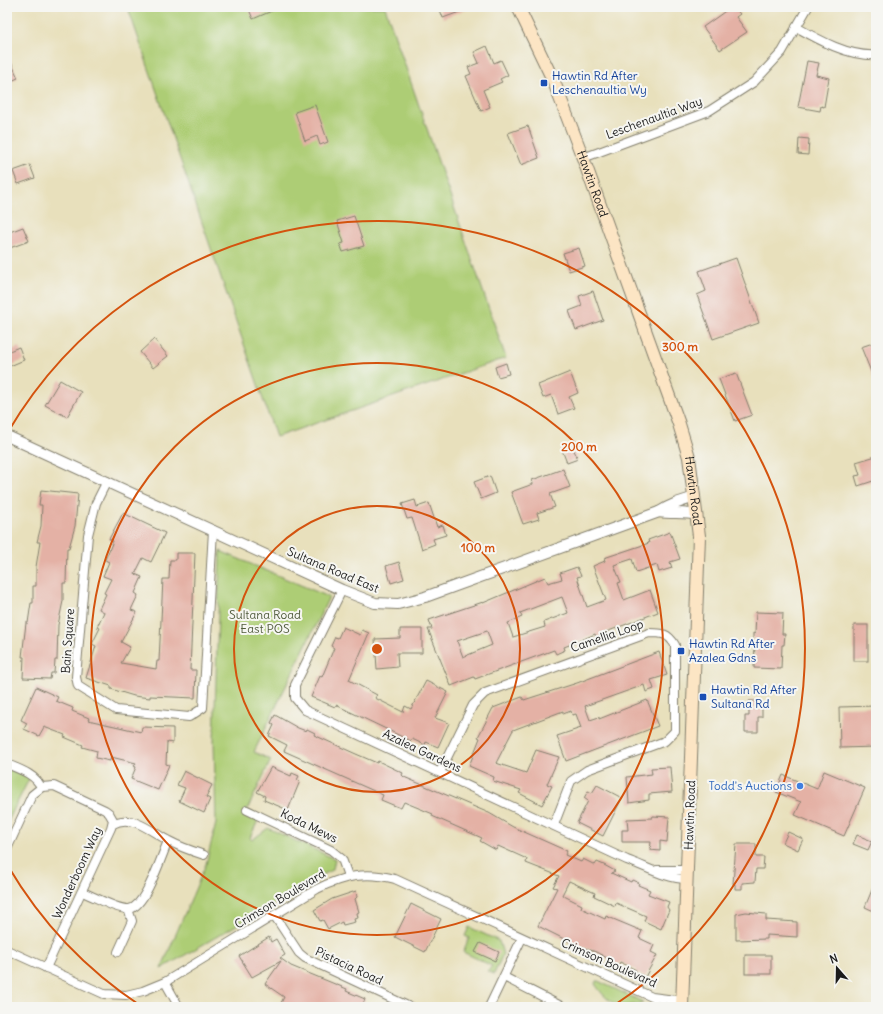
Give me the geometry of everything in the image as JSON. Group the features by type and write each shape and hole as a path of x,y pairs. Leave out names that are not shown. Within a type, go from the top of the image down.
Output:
{"main road":[{"name":"Hawtin Road","path":"518,7 554,82 583,158 679,424 689,457 699,536 688,875 682,1004"}],"street":[{"name":"Leschenaultia Way","path":"583,158 709,111 754,82 782,52 808,7"},
{"path":"796,27 816,38 848,51 876,55"},
{"name":"Sultana Road East","path":"7,436 342,590 375,603 398,604 419,599 659,512 669,505 695,498"},
{"name":"Bain Square","path":"107,481 96,503 88,535 76,677 78,686 116,710 189,717 203,708 214,530"},
{"name":"Sultana Road East","path":"659,512 697,515"},
{"name":"Azalea Gardens","path":"342,590 295,685 295,698 305,710 627,860 652,869 667,877 688,875"},
{"name":"Camellia Loop","path":"440,772 473,706 485,693 649,633 664,633 675,645 675,731 665,741 587,770 572,781 554,826"},
{"path":"7,764 28,773 37,780 41,788 32,795 7,849"},
{"name":"Wonderboom Way","path":"41,788 54,786 105,810 111,816 113,824 46,968"},
{"name":"Koda Mews","path":"247,810 331,850 342,859 348,876"},
{"path":"113,824 120,820 130,821 155,832 168,841 204,855"},
{"path":"82,892 128,909 136,907 144,896 168,841"},
{"name":"Crimson Boulevard","path":"7,950 104,994 126,995 143,992 165,982 317,889 335,880 348,876 374,874 395,879 652,997 682,1004"},
{"path":"118,952 132,921 128,909"},
{"name":"Pistacia Road","path":"274,915 299,953 305,958 391,1003 410,1007"},
{"path":"490,1007 522,938"},
{"path":"504,977 563,1007"},
{"path":"165,982 179,1007"}],"green space":[{"path":"141,7 385,7 506,358 276,437 129,11"},
{"name":"Sultana Road East POS","path":"220,551 329,597 254,752 271,760 247,810 260,816 250,838 252,840 268,828 335,859 333,869 161,969 206,864 216,823 214,741"},
{"path":"7,764 31,775 7,823"},
{"path":"469,927 499,941 503,954 494,974 488,971 492,966 463,952 469,938 465,936"},
{"path":"596,981 643,1002 627,1006 615,1004 600,991 595,984"}],"building":[{"path":"248,7 281,7 253,19"},
{"path":"439,7 470,7 470,8 443,18"},
{"path":"731,7 734,7 740,14 736,17 747,32 720,50 703,27"},
{"path":"487,46 494,63 501,60 508,75 500,79 502,82 483,90 490,107 481,111 466,76 471,74 468,67 479,63 474,52"},
{"path":"7,53 18,78 7,83"},
{"path":"807,61 819,63 816,75 829,78 824,107 821,106 820,111 798,107"},
{"path":"315,105 328,142 320,145 317,136 305,141 295,112"},
{"path":"528,126 539,158 521,165 508,133"},
{"path":"799,138 809,139 808,155 798,154"},
{"path":"30,165 35,178 18,184 13,171"},
{"path":"354,216 364,246 343,252 340,244 344,243 337,221"},
{"path":"23,227 29,241 7,249 7,233"},
{"path":"579,248 585,266 569,271 563,253"},
{"path":"736,258 759,323 713,339 697,295 706,291 699,271"},
{"path":"593,291 603,320 576,330 569,311 582,306 579,296"},
{"path":"154,339 168,356 153,368 140,352"},
{"path":"876,342 876,384 861,347"},
{"path":"19,347 24,360 10,366 7,352"},
{"path":"506,363 509,374 498,377 495,367"},
{"path":"570,372 578,393 569,397 574,408 558,414 551,395 543,398 538,385"},
{"path":"736,373 752,415 735,421 719,379"},
{"path":"60,380 81,392 67,417 45,405"},
{"path":"572,446 578,459 567,463 562,450"},
{"path":"876,456 876,480 858,486 855,476 860,475 856,462"},
{"path":"563,469 570,487 550,494 555,507 537,513 539,519 523,524 511,492 533,484 532,480"},
{"path":"490,476 496,493 481,499 474,482"},
{"path":"41,490 78,494 75,526 69,548 67,548 66,583 63,583 63,601 58,625 57,660 55,660 54,673 51,673 50,679 23,678 24,657 22,657 26,623 28,623 31,603 33,603 33,586 36,586 36,567 40,542 37,542 41,526 42,505 39,505"},
{"path":"415,500 417,507 429,503 437,527 443,525 446,535 433,539 435,544 422,549 412,518 407,519 402,504"},
{"path":"123,513 165,533 151,562 143,558 135,574 142,577 135,593 138,595 131,610 137,612 121,642 130,647 121,663 156,669 157,661 159,661 163,579 169,579 170,560 176,560 176,553 195,553 190,670 196,670 195,698 150,696 150,698 134,696 111,689 111,686 86,678 96,646 92,644 100,628 97,627 104,612 99,609 106,594 104,593 111,579 103,576 109,562 105,560 113,541 109,539"},
{"path":"670,532 680,559 670,562 672,568 659,572 657,565 636,572 632,559 614,565 621,582 618,583 624,600 650,590 658,612 606,632 606,634 597,638 595,634 564,647 565,650 556,654 554,650 475,679 474,677 451,686 428,629 432,629 429,620 483,603 545,577 548,583 562,579 560,573 577,567 581,576 577,577 587,607 606,600 593,566 605,561 604,558 649,543 648,540","holes":["562,597 568,613 544,622 545,627 513,637 508,623 522,617 520,613","487,631 492,645 463,657 457,641"]},
{"path":"399,562 404,579 391,583 386,566"},
{"path":"756,612 783,613 782,634 785,634 784,645 782,645 781,669 754,668 755,644 753,643 753,633 755,634"},
{"path":"854,625 868,625 868,661 854,661"},
{"path":"343,627 360,635 362,630 369,633 349,680 377,695 375,698 403,712 405,706 411,709 426,681 448,692 435,718 449,723 438,747 426,742 425,745 412,739 411,741 336,705 335,707 311,697 320,676 322,677 334,648 331,646 335,637 338,638"},
{"path":"400,629 422,629 422,653 397,653 398,667 377,669 375,639 400,638"},
{"path":"659,652 667,675 651,680 654,689 646,692 644,685 585,706 590,720 599,717 599,719 647,700 658,726 566,761 557,736 581,728 576,714 572,715 571,711 563,714 563,711 513,730 496,763 526,773 536,750 559,757 547,784 552,786 542,805 519,793 521,790 493,781 494,777 469,766 480,738 478,737 493,708 522,697 524,700 577,683"},
{"path":"36,687 58,697 56,701 73,708 72,711 89,718 88,720 141,732 142,727 173,728 173,743 167,742 166,764 169,765 158,790 131,779 136,763 111,757 110,761 96,758 97,751 82,747 83,745 64,737 65,735 44,727 39,736 24,729 27,723 21,720"},
{"path":"749,701 762,701 762,717 758,717 758,732 745,732 745,716 749,716"},
{"path":"876,706 876,747 840,748 839,707"},
{"path":"275,715 298,728 306,731 307,729 315,733 314,735 377,763 378,761 403,773 402,775 404,777 489,813 513,827 567,851 565,855 581,862 583,859 595,865 597,862 604,865 615,871 611,873 631,882 632,880 639,883 638,885 650,890 648,894 669,902 667,907 669,910 661,929 644,921 646,916 616,903 615,906 594,896 595,893 569,881 562,895 582,905 581,908 605,919 606,916 642,931 639,938 654,945 651,952 657,955 645,977 635,972 636,970 620,962 618,966 596,952 574,944 538,926 557,888 553,887 559,876 526,863 527,859 498,846 496,850 480,841 482,838 432,816 433,814 404,802 401,808 381,800 383,795 284,751 287,745 269,736 274,725 271,723"},
{"path":"271,767 291,776 292,773 299,776 297,780 300,781 288,810 264,800 265,796 257,792"},
{"path":"670,767 672,792 649,794 649,800 629,803 627,777 652,774 651,768"},
{"path":"184,771 212,785 206,797 210,799 204,813 179,801 185,788 177,785"},
{"path":"824,771 865,788 844,836 795,815 801,802 776,792 783,775 817,789"},
{"path":"597,785 622,798 603,836 577,823 588,801 584,798 588,791 592,793"},
{"path":"653,816 669,817 667,842 660,841 660,851 650,850 651,842 622,842 622,830 628,830 627,819 652,818"},
{"path":"788,832 803,839 798,850 783,843"},
{"path":"857,835 872,841 868,850 853,844"},
{"path":"736,844 756,844 756,857 764,857 763,869 756,869 755,882 742,883 742,889 735,889 735,884 733,884"},
{"path":"876,880 876,912 865,907"},
{"path":"356,891 357,897 355,899 359,912 357,913 358,918 354,919 355,922 343,925 342,922 328,929 323,920 320,921 314,910 332,899"},
{"path":"411,904 441,919 425,952 395,937"},
{"path":"746,912 766,914 766,920 797,922 797,937 767,935 767,939 736,940 736,914"},
{"path":"269,937 271,942 276,939 285,955 280,958 291,966 347,989 346,991 365,999 362,1007 292,1007 281,1003 284,997 265,984 281,961 252,977 239,956"},
{"path":"480,943 499,952 495,961 475,952"},
{"path":"745,955 771,955 771,974 745,974"}],"place":[{"name":"Hawtin Rd After Leschenaultia Wy","path":"544,83"},
{"name":"Hawtin Rd After Azalea Gdns","path":"681,651"},
{"name":"Hawtin Rd After Sultana Rd","path":"703,697"},
{"name":"Todd's Auctions","path":"800,786"}]}
